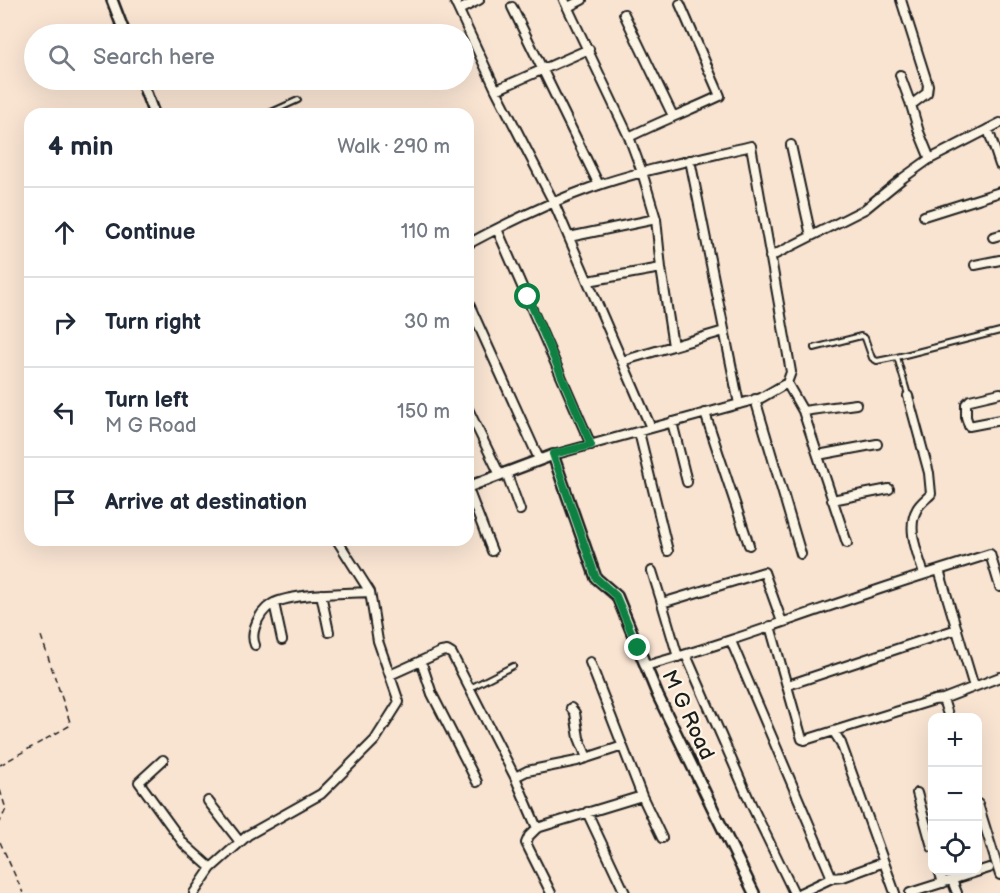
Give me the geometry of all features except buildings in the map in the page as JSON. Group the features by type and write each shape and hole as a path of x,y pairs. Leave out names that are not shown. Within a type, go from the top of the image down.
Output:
{"street":[{"path":"112,0 121,24"},
{"path":"454,0 465,24"},
{"path":"459,10 479,0"},
{"path":"582,0 566,4 629,137 642,172 656,219 673,346"},
{"path":"901,0 928,85 927,93 911,105"},
{"path":"629,137 720,96 680,3"},
{"path":"512,7 599,185"},
{"path":"624,14 673,116"},
{"path":"474,42 554,203 651,428"},
{"path":"496,90 589,49"},
{"path":"900,75 930,159"},
{"path":"145,90 152,108"},
{"path":"770,257 865,209 930,159 1000,123"},
{"path":"988,129 1000,165"},
{"path":"791,145 811,236"},
{"path":"474,241 554,203 599,185 642,172 751,146 791,372 787,383 755,399 553,454 474,485"},
{"path":"690,160 739,404"},
{"path":"924,216 1000,192"},
{"path":"569,237 656,219"},
{"path":"497,229 591,445"},
{"path":"975,265 1000,260"},
{"path":"588,281 661,268"},
{"path":"474,315 539,459"},
{"path":"622,361 724,331"},
{"path":"787,383 803,411 847,543"},
{"path":"1000,393 970,400 966,404 966,417 969,426 1000,420"},
{"path":"908,396 929,473 931,495 918,507 913,517 914,542 924,574"},
{"path":"755,399 801,554"},
{"path":"803,411 856,404"},
{"path":"705,413 749,545"},
{"path":"474,420 520,510"},
{"path":"672,422 687,482"},
{"path":"639,432 668,551"},
{"path":"818,455 877,444"},
{"name":"M G Road","path":"553,454 596,578 616,596 668,717 754,893"},
{"path":"832,500 889,489"},
{"path":"474,504 492,552"},
{"path":"194,893 211,868 248,835 321,794 375,740 399,702 378,641 370,592 341,546"},
{"path":"645,666 730,641 924,574 990,554 1000,587"},
{"path":"939,570 974,687"},
{"path":"652,571 682,656 794,893"},
{"path":"662,603 765,573 782,622"},
{"path":"255,645 252,638 258,620 274,603 321,594 370,592"},
{"path":"321,594 329,632"},
{"path":"274,603 282,640"},
{"path":"770,626 802,739 810,740 943,699 1000,677"},
{"path":"788,686 957,629"},
{"path":"730,641 832,878"},
{"path":"390,675 447,651 454,658 515,777 537,828"},
{"path":"421,661 432,694 477,782"},
{"path":"591,662 642,796 662,838"},
{"path":"943,699 948,713"},
{"path":"572,708 586,758"},
{"path":"834,732 841,743 895,893"},
{"path":"515,777 526,771 552,767 623,746"},
{"path":"163,760 139,782 184,844 211,868"},
{"path":"917,793 928,830"},
{"path":"551,893 526,843 529,836 537,828 642,796"},
{"path":"208,801 240,842"},
{"path":"587,812 625,893"},
{"path":"982,817 1000,874"},
{"path":"800,893 832,878 843,877 884,862"},
{"path":"910,893 988,868"},
{"path":"941,875 943,883"},
{"path":"952,880 957,893"}],"lane":[{"path":"281,108 298,100"},
{"path":"814,348 861,336 866,338 872,358 877,361 1000,331"},
{"path":"897,357 908,396"},
{"path":"470,689 513,666"}],"path":[{"path":"0,765 69,726 70,722 41,636"},
{"path":"0,790 6,809 0,822"},
{"path":"0,842 23,893"}],"route":[{"path":"528,297 591,445 553,454 596,578 599,583 613,591 638,648"}]}
